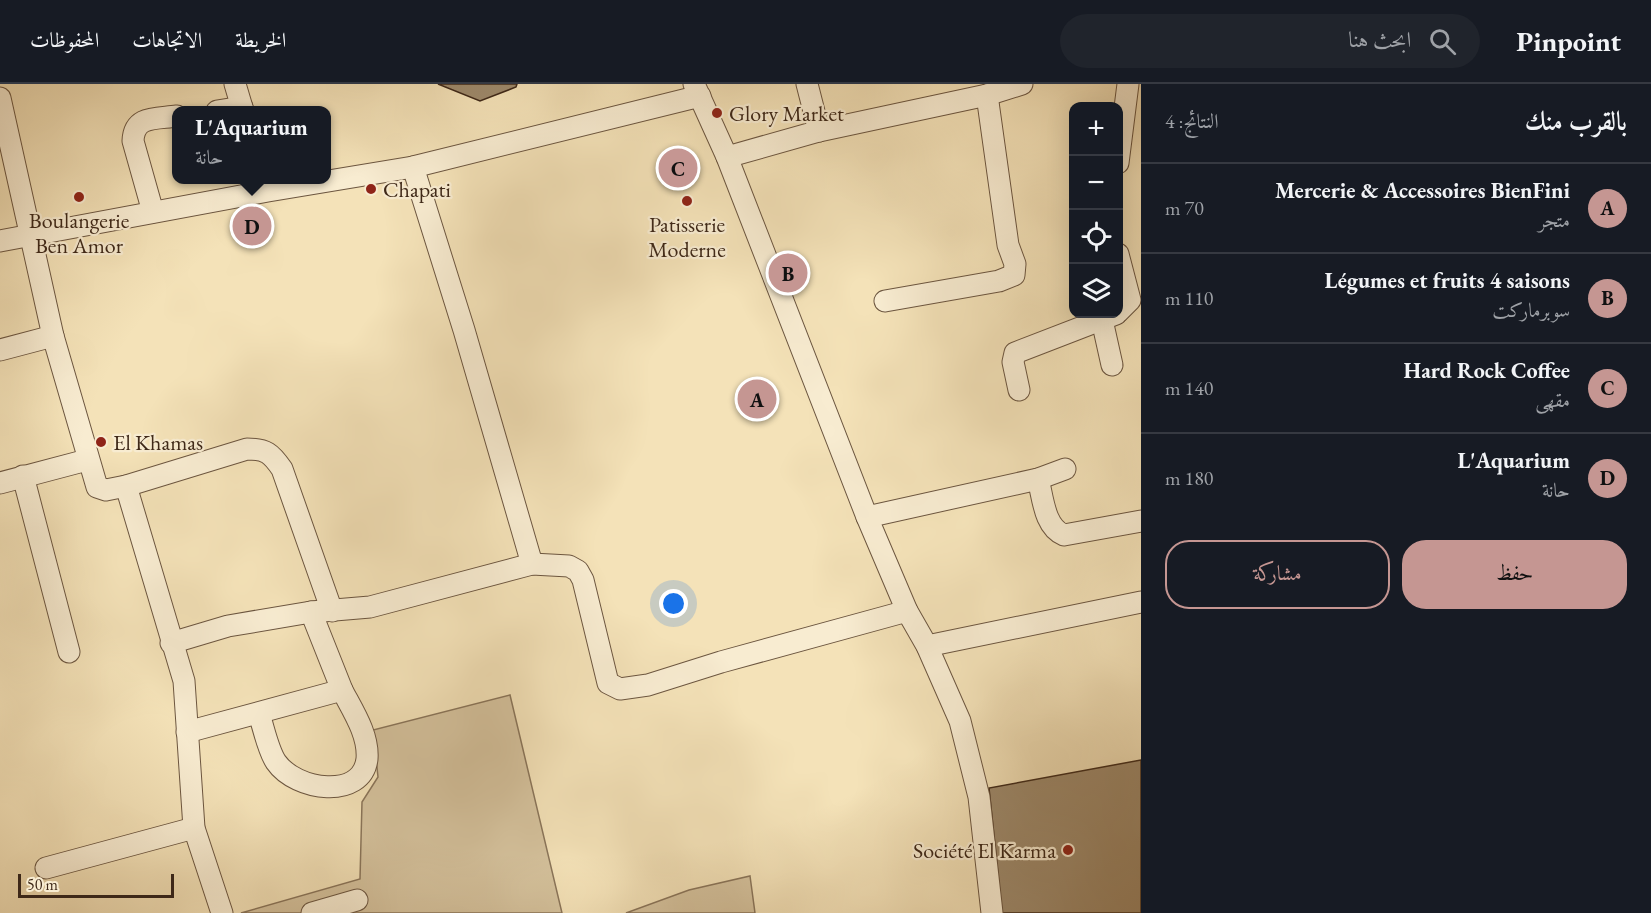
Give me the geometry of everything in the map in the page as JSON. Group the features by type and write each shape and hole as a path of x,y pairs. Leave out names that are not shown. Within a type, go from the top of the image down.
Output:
{"street":[{"path":"235,84 242,106"},
{"path":"807,84 819,131"},
{"path":"727,157 819,131 987,94 1022,84"},
{"path":"1120,156 1128,84"},
{"path":"331,177 413,167 697,90 727,157 867,517 907,611 927,646 960,721 977,786 992,913"},
{"path":"885,301 999,281 1014,275 1015,264 1008,245 987,94"},
{"path":"0,98 53,336 94,483 100,490 126,486 247,449 261,449 272,453 282,469 342,690 366,742 367,762 356,778 336,787 311,786 291,778 275,761 260,714"},
{"path":"153,212 133,141 134,132 136,125 142,121 172,117"},
{"path":"413,167 464,330 532,564"},
{"path":"0,241 153,212 266,185"},
{"path":"1123,271 1130,300 1123,306"},
{"path":"1019,390 1013,362 1015,353 1104,318"},
{"path":"1112,318 1112,364"},
{"path":"0,350 53,336"},
{"path":"0,483 87,460"},
{"path":"867,517 1038,478 1065,469"},
{"path":"23,476 69,652"},
{"path":"1038,478 1049,520 1057,532 1064,535 1141,521"},
{"path":"126,486 184,681 194,828 222,913"},
{"path":"171,643 238,624 322,611 370,607 532,564 558,564 578,571 583,580 608,683 620,689 648,685 721,662 907,611"},
{"path":"927,646 1141,602"},
{"path":"187,732 342,690"},
{"path":"46,868 194,828"},
{"path":"312,913 357,900"}],"shaded area":[{"path":"510,695 562,913 241,913 360,879 362,802 378,777 373,730"},
{"path":"750,876 755,913 626,913 689,890"}],"building":[{"path":"438,84 517,84 516,87 480,101"},
{"name":"Société El Karma","path":"1141,760 1141,913 1002,913 989,788"}],"place":[{"name":"Glory Market","path":"717,113"},
{"name":"Hard Rock Coffee","path":"678,168"},
{"name":"Chapati","path":"371,189"},
{"name":"Boulangerie Ben Amor","path":"79,197"},
{"name":"Patisserie Moderne","path":"687,201"},
{"name":"L'Aquarium","path":"252,226"},
{"name":"Légumes et fruits 4 saisons","path":"788,273"},
{"name":"Mercerie & Accessoires BienFini","path":"757,399"},
{"name":"El Khamas","path":"101,442"},
{"name":"Société El Karma","path":"1068,850"}]}
